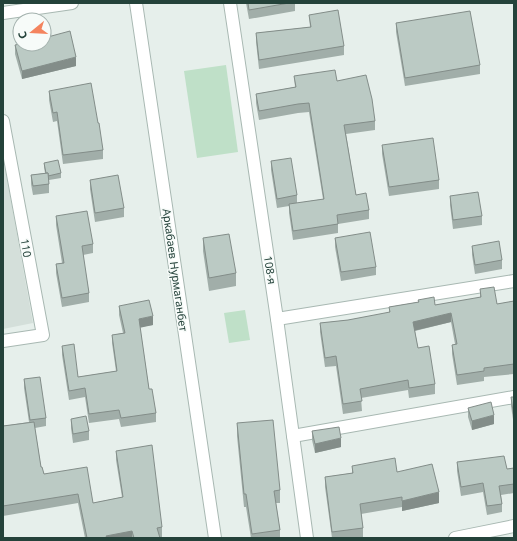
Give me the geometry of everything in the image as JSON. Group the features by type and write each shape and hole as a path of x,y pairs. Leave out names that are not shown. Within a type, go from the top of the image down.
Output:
{"street":[{"path":"3,13 72,3"},
{"name":"Аркабаев Нурмаганбет","path":"136,3 215,538"},
{"name":"108-я","path":"230,3 278,319 307,538"},
{"name":"110","path":"3,121 43,335 3,341"},
{"path":"278,319 514,281"},
{"path":"293,436 514,397"},
{"path":"455,538 514,526"}],"shaded area":[{"path":"3,157 33,323 3,329"}],"green space":[{"path":"226,65 238,152 197,158 184,71"},
{"path":"245,310 250,340 229,343 224,313"}],"building":[{"path":"248,3 289,3 249,10"},
{"path":"338,10 344,46 259,60 256,33 311,27 309,15"},
{"path":"470,11 480,65 405,78 396,23"},
{"path":"70,31 76,57 22,71 17,52 52,52 52,36"},
{"path":"335,70 337,81 366,75 372,99 375,121 344,125 356,195 366,193 369,210 337,215 338,224 293,231 289,204 324,199 309,103 259,111 256,94 296,87 294,76"},
{"path":"91,83 103,150 63,155 57,112 53,113 49,91"},
{"path":"433,138 439,180 389,187 382,145"},
{"path":"291,158 297,195 277,199 271,161"},
{"path":"58,160 61,173 48,176 44,163"},
{"path":"48,173 49,184 33,186 31,175"},
{"path":"118,175 124,208 95,213 90,180"},
{"path":"478,192 482,216 453,220 450,196"},
{"path":"87,211 93,244 82,246 89,293 62,298 56,264 64,263 56,216"},
{"path":"370,232 376,267 341,272 335,238"},
{"path":"229,234 236,273 209,278 203,238"},
{"path":"499,241 502,260 475,265 472,246"},
{"path":"494,287 497,304 514,301 514,364 484,368 484,371 457,375 452,345 457,344 451,313 413,322 418,348 429,346 435,384 409,388 408,380 360,389 362,401 343,404 336,356 325,358 320,323 348,320 390,312 389,307 419,302 418,300 434,297 435,305 481,297 480,289"},
{"path":"149,300 153,316 139,319 149,389 152,389 156,413 121,418 119,410 89,414 85,388 69,391 62,346 74,344 78,377 117,371 112,335 125,333 119,306"},
{"path":"40,377 46,418 30,420 24,379"},
{"path":"511,397 514,397 514,418"},
{"path":"491,402 494,415 472,421 468,408"},
{"path":"86,416 89,431 73,434 71,419"},
{"path":"273,420 280,490 274,491 280,530 252,534 246,494 244,494 237,423"},
{"path":"34,422 41,467 44,474 87,467 93,503 123,497 116,451 152,445 162,527 157,528 160,538 134,538 132,531 106,536 107,538 87,538 78,494 3,506 3,426"},
{"path":"339,427 341,438 315,444 312,431"},
{"path":"504,456 507,469 514,468 514,484 499,486 502,504 487,506 483,483 461,487 457,462"},
{"path":"395,458 397,472 432,464 439,492 402,501 402,497 360,504 363,528 332,532 325,477 353,473 352,466"}]}
